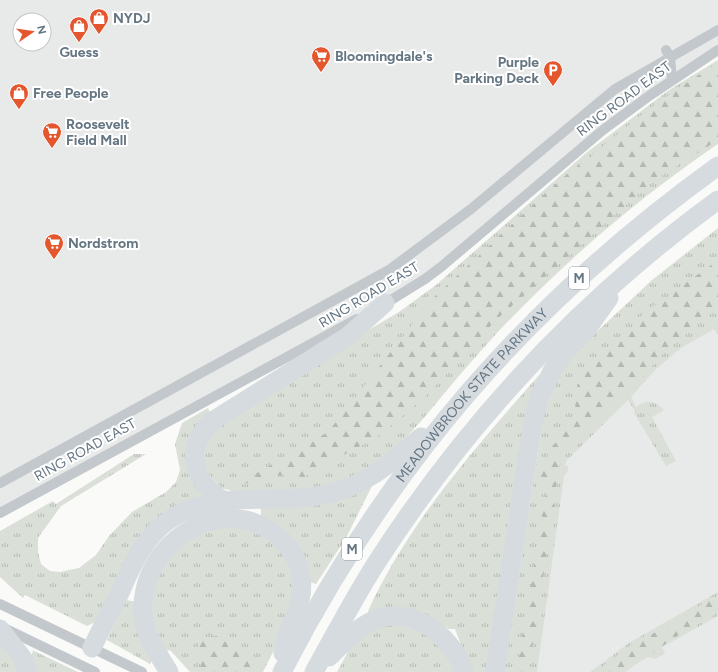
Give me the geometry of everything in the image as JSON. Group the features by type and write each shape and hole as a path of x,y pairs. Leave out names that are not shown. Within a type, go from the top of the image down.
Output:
{"highway":[{"name":"MEADOWBROOK STATE PARKWAY","path":"282,672 322,599 354,545 395,484 455,407 503,352 586,271 646,220 718,166"},
{"name":"MEADOWBROOK STATE PARKWAY","path":"314,672 377,561 415,505 459,447 506,391 557,337 631,269 718,200"},
{"path":"495,672 531,434 538,400 546,380 558,362 587,329 631,269"},
{"path":"224,501 206,486 196,469 195,449 203,430 221,416 348,336 386,303"},
{"path":"92,648 139,554 151,536 165,523 186,510 210,502 308,497 332,493 355,486 390,463 455,407"},
{"path":"169,672 154,647 146,626 143,609 148,581 156,562 168,546 176,539 199,526 226,520 253,523 270,531 288,547 299,568 302,585 300,603 290,627 277,672"},
{"path":"314,672 362,627 375,620 392,617 417,621 439,633 456,654 464,672"},
{"path":"0,628 22,657 28,672"}],"street":[{"name":"RING ROAD EAST","path":"0,483 390,270 471,209 615,89 668,53 718,30"},
{"name":"RING ROAD EAST","path":"2,513 386,303 441,267 603,130 672,80 718,50"},
{"path":"668,53 672,80"},
{"path":"0,598 4,606 142,672"},
{"path":"0,628 95,672"}],"shaded area":[{"name":"Roosevelt Field Mall","path":"0,0 718,0 718,50 672,80 425,279 0,513"},
{"path":"718,317 718,672 531,672 564,462 621,390"}],"green space":[{"path":"718,60 718,144 659,186 630,209 548,282 496,334 413,431 379,462 366,471 338,483 293,490 232,491 221,488 204,469 204,441 210,431 343,345 399,312 436,285 586,153 669,90"},
{"path":"718,62 718,140 653,181 498,318 426,396 380,435 304,477 275,475 233,487 328,432 433,298 560,180 658,102"},
{"path":"718,228 718,335 714,329 681,348 655,370 631,397 636,407 640,404 650,402 657,404 664,410 652,417 676,461 666,466 634,413 635,411 628,400 567,460 565,465 568,466 568,471 564,476 537,672 504,672 544,412 559,370 588,340 652,280"},
{"path":"718,260 718,311 703,315 666,350 633,388 564,451 557,475 553,516 528,672 516,672 546,495 540,472 551,448 574,421 577,386 586,367 606,356 614,341 627,333 648,308 665,301 686,283"},
{"path":"539,375 543,379 491,672 471,672 455,629 449,629 428,616 371,615 368,611 384,579 423,517 468,458"},
{"path":"208,408 211,415 200,424 206,494 189,500 97,621 87,626 25,595 23,598 0,577 0,531 53,501 56,504 134,454 146,454 61,506 38,538 38,552 41,564 50,571 60,572 79,568 96,555 109,536 132,512 166,492 176,482 180,470 175,444 182,423"},
{"path":"373,484 346,538 316,584 310,582 261,518 261,504"},
{"path":"230,525 269,536 294,565 295,608 263,672 190,672 170,650 166,651 157,631 153,619 152,608 155,586 164,565 170,556 186,540 201,533"},
{"path":"718,592 718,616 662,647 665,653 655,659 648,657 622,672 590,672 629,643"},
{"path":"718,597 718,613 686,630 625,672 595,672 635,642 667,627 712,598"},
{"path":"126,600 137,602 135,621 140,623 152,660 150,664 107,640"},
{"path":"388,623 428,631 459,672 337,672 350,648 366,631"},
{"path":"226,635 239,640 253,672 201,672 198,645 209,637"},
{"path":"0,638 24,672 0,672"},
{"path":"32,650 78,672 37,672 30,656 33,652"}],"place":[{"name":"NYDJ","path":"99,35"},
{"name":"Guess","path":"79,43"},
{"name":"Bloomingdale's","path":"321,73"},
{"name":"Purple Parking Deck","path":"553,87"},
{"name":"Free People","path":"19,110"},
{"name":"Roosevelt Field Mall","path":"52,149"},
{"name":"Nordstrom","path":"54,260"}]}
